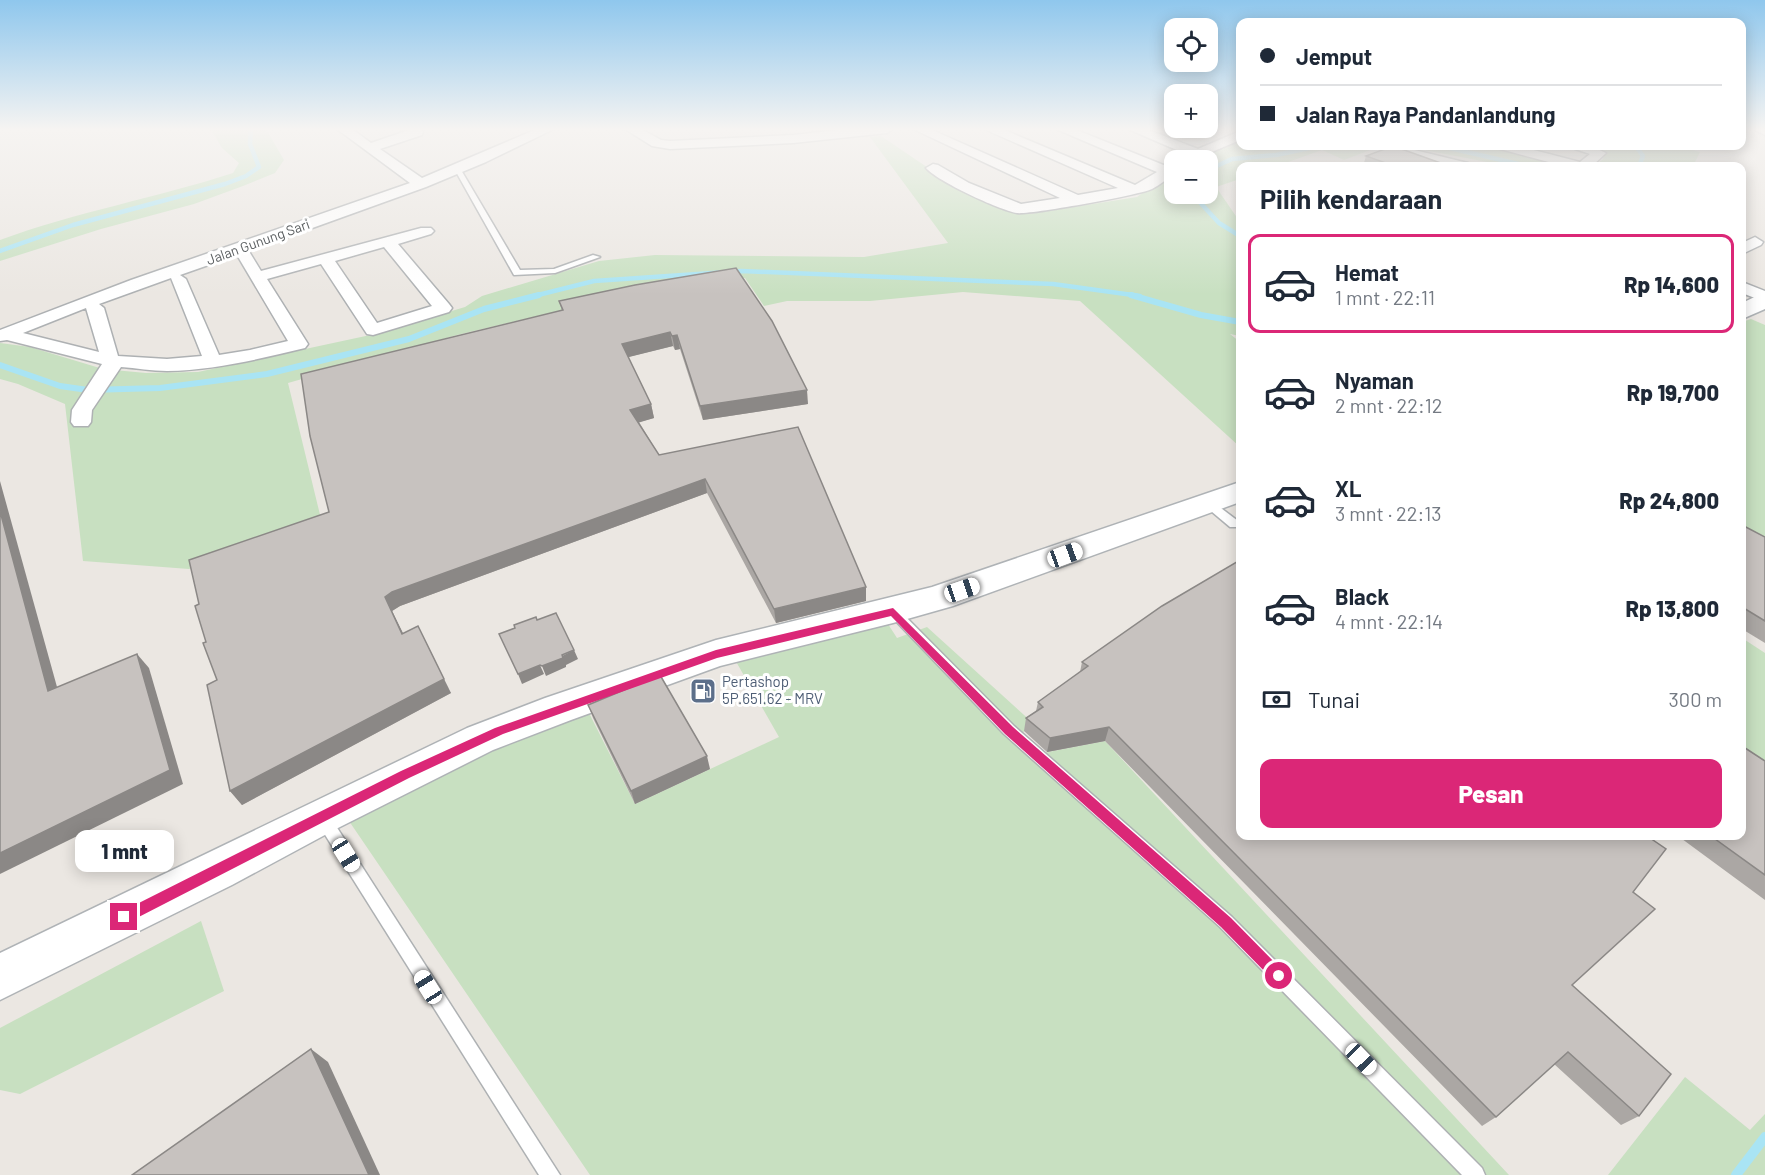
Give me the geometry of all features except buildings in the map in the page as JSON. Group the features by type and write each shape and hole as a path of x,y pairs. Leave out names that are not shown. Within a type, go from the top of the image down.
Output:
{"street":[{"name":"Jalan Gunung Sari","path":"9,336 76,305 421,184"},
{"path":"960,184 1012,208 1027,209 1134,190 1150,184"},
{"path":"1041,184 1079,201"},
{"path":"1119,184 1134,190"},
{"path":"9,336 396,202"},
{"path":"257,277 426,231"},
{"path":"325,258 373,330 443,308 388,242"},
{"path":"9,336 110,367 213,361 250,356 299,344 244,256"},
{"path":"1746,274 1765,281"},
{"path":"178,279 213,361"},
{"path":"1746,289 1765,298"},
{"path":"1746,310 1765,298"},
{"path":"81,422 82,410 110,367 95,308"},
{"path":"0,977 480,739 716,654 893,611 1228,506"}],"lane":[{"path":"466,184 517,273 555,271 596,257"},
{"path":"893,611 1009,730 1226,922 1475,1175"},
{"path":"322,816 550,1175"}],"green space":[{"path":"196,184 248,184 194,204 101,229 0,261 0,240 58,221"},
{"path":"904,184 953,184 1002,209 1030,214 1137,197 1155,184 1164,184 1164,204 1218,204 1218,190 1236,216 1236,335 1230,334 1236,339 1236,443 1080,301 963,292 870,301 787,301 764,306 745,278 636,293 457,335 288,383 322,523 189,569 83,561 65,404 0,379 0,343 30,347 103,369 146,373 198,372 375,334 465,307 482,296 599,261 655,255 864,257 948,243"},
{"path":"1751,319 1765,325 1765,543 1746,532 1746,321"},
{"path":"888,624 897,638 927,627 1034,724 1022,733 1043,753 1105,741 1509,1175 590,1175 349,821 499,745 589,713 635,804 779,737 734,658"},
{"path":"1746,641 1765,653 1765,779 1746,767"},
{"path":"201,921 224,991 20,1094 0,1090 0,1028"},
{"path":"1685,1077 1750,1130 1765,1114 1765,1175 1608,1175"}],"waterway":[{"path":"0,251 73,225 225,184"},
{"path":"1201,204 1219,223 1236,234"},
{"path":"534,296 594,281 742,271 1053,284 1140,296"},
{"path":"0,365 60,386 88,390 160,388 267,374 409,339 484,309 539,295"},
{"path":"1131,295 1201,315 1236,321"},
{"path":"1736,1175 1765,1137"}],"place":[{"name":"Pertashop 5P.651.62 - MRV","path":"703,691"}],"route":[{"path":"124,917 405,774 499,731 716,654 893,611 1009,730 1226,922 1279,976"}]}
